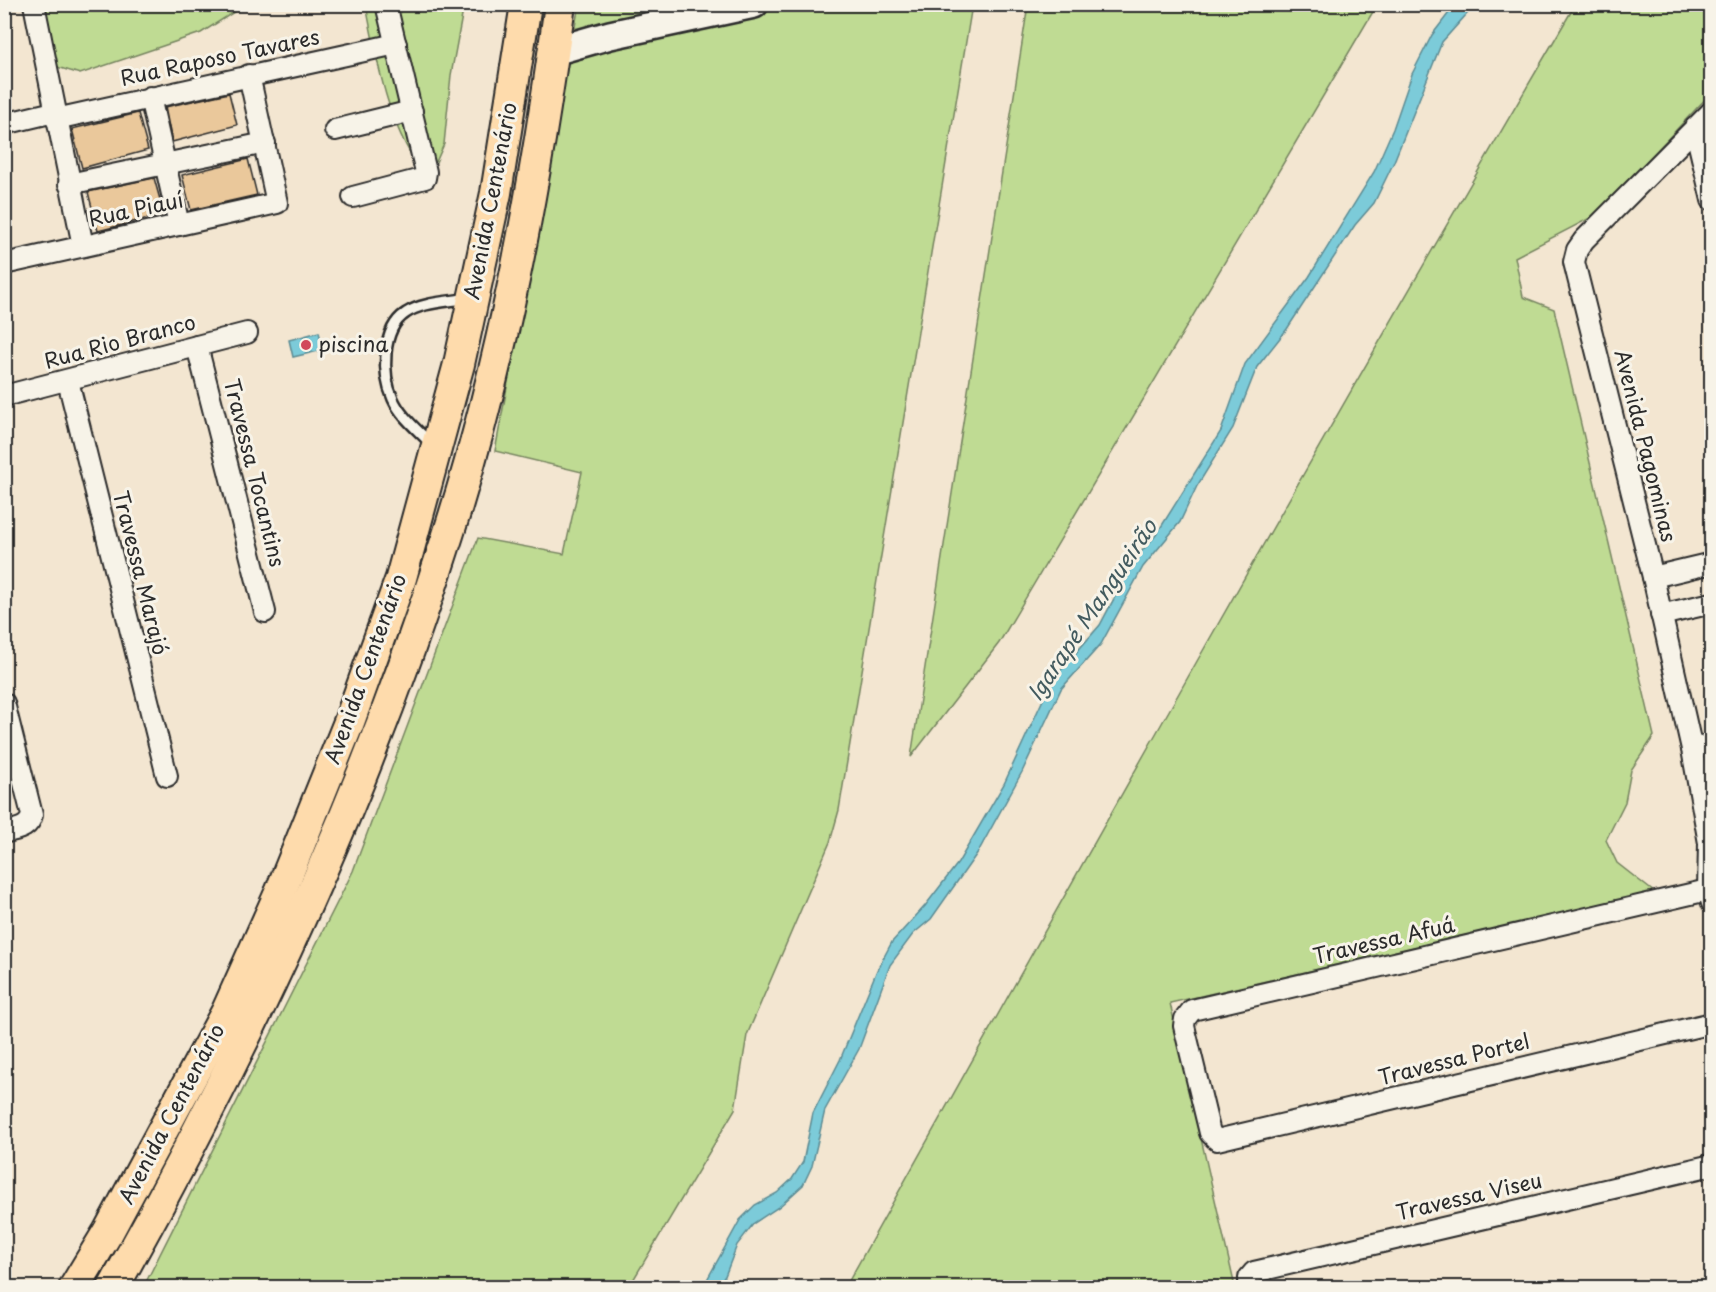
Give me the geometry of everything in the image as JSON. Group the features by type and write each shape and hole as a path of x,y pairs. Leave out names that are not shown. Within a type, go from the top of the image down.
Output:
{"main road":[{"name":"Avenida Centenário","path":"75,1287 108,1232 227,1011 280,893 349,723 401,579 474,297 495,193 526,4"},
{"name":"Avenida Centenário","path":"113,1287 182,1164 286,954 344,821 397,683 448,535 489,390 531,196 560,4"},
{"path":"554,51 610,35 754,4"}],"street":[{"path":"34,4 83,246"},
{"path":"353,196 424,178 426,172 386,4"},
{"name":"Rua Raposo Tavares","path":"4,124 150,98 396,44"},
{"path":"69,183 265,143 249,75"},
{"path":"150,98 179,225"},
{"path":"335,130 412,111"},
{"name":"Avenida Pagominas","path":"1710,894 1710,845 1692,749 1653,577 1574,261 1577,250 1584,240 1712,111"},
{"path":"1695,128 1712,200"},
{"name":"Rua Piauí","path":"4,264 277,203 265,143"},
{"name":"Rua Rio Branco","path":"4,396 248,333"},
{"name":"Travessa Tocantins","path":"197,346 265,612"},
{"name":"Travessa Marajó","path":"68,381 167,776"},
{"path":"1653,577 1712,563"},
{"path":"1661,615 1712,603"},
{"path":"4,703 32,815 23,828 4,832"},
{"path":"1692,749 1712,744"},
{"name":"Travessa Afuá","path":"1210,1133 1185,1026 1185,1019 1192,1010 1710,894"},
{"name":"Travessa Portel","path":"1210,1133 1217,1140 1224,1140 1712,1023"},
{"name":"Travessa Viseu","path":"1249,1287 1249,1278 1254,1272 1712,1166"}],"lane":[{"path":"436,449 404,416 392,398 386,351 392,327 406,313 426,306 474,297"}],"green space":[{"path":"241,4 242,7 201,33 80,74 44,63 32,5"},
{"path":"366,5 464,5 451,75 444,144 428,180 403,140 386,97"},
{"path":"579,5 972,5 839,810 830,842 747,1035 735,1109 629,1287 143,1288 353,871 478,538 564,554 582,472 495,451"},
{"path":"1028,5 1377,5 999,643 911,757"},
{"path":"1575,5 1711,5 1711,93 1596,215 1515,257 1523,297 1554,309 1654,736 1631,770 1625,802 1606,840 1617,863 1654,892 1170,1003 1235,1287 845,1288 1207,644"}],"water":[{"path":"1455,5 1475,5 1442,42 1393,164 1374,203 1355,225 1287,329 1257,367 1233,428 1197,486 1180,522 1143,567 1101,644 1061,689 1022,772 978,852 931,919 913,934 890,965 859,1049 825,1110 812,1166 803,1185 780,1206 754,1223 737,1245 725,1276 716,1287 703,1287 740,1220 755,1205 777,1193 792,1179 803,1162 813,1113 840,1060 877,970 892,942 925,906 958,863 1004,784 1046,693 1061,670 1100,625 1135,559 1156,535 1221,431 1245,364 1309,277 1374,172 1393,129 1412,74 1432,35"},
{"name":"piscina","path":"319,332 323,350 293,357 289,340"}],"building":[{"path":"229,93 237,125 172,142 165,107"},
{"path":"138,113 148,150 82,168 72,129"},
{"path":"248,159 257,195 191,210 182,175"},
{"path":"154,178 164,214 98,231 88,192"}],"place":[{"name":"piscina","path":"306,345"}],"water label":[{"name":"Igarapé Mangueirão","path":"1092,610"}]}
